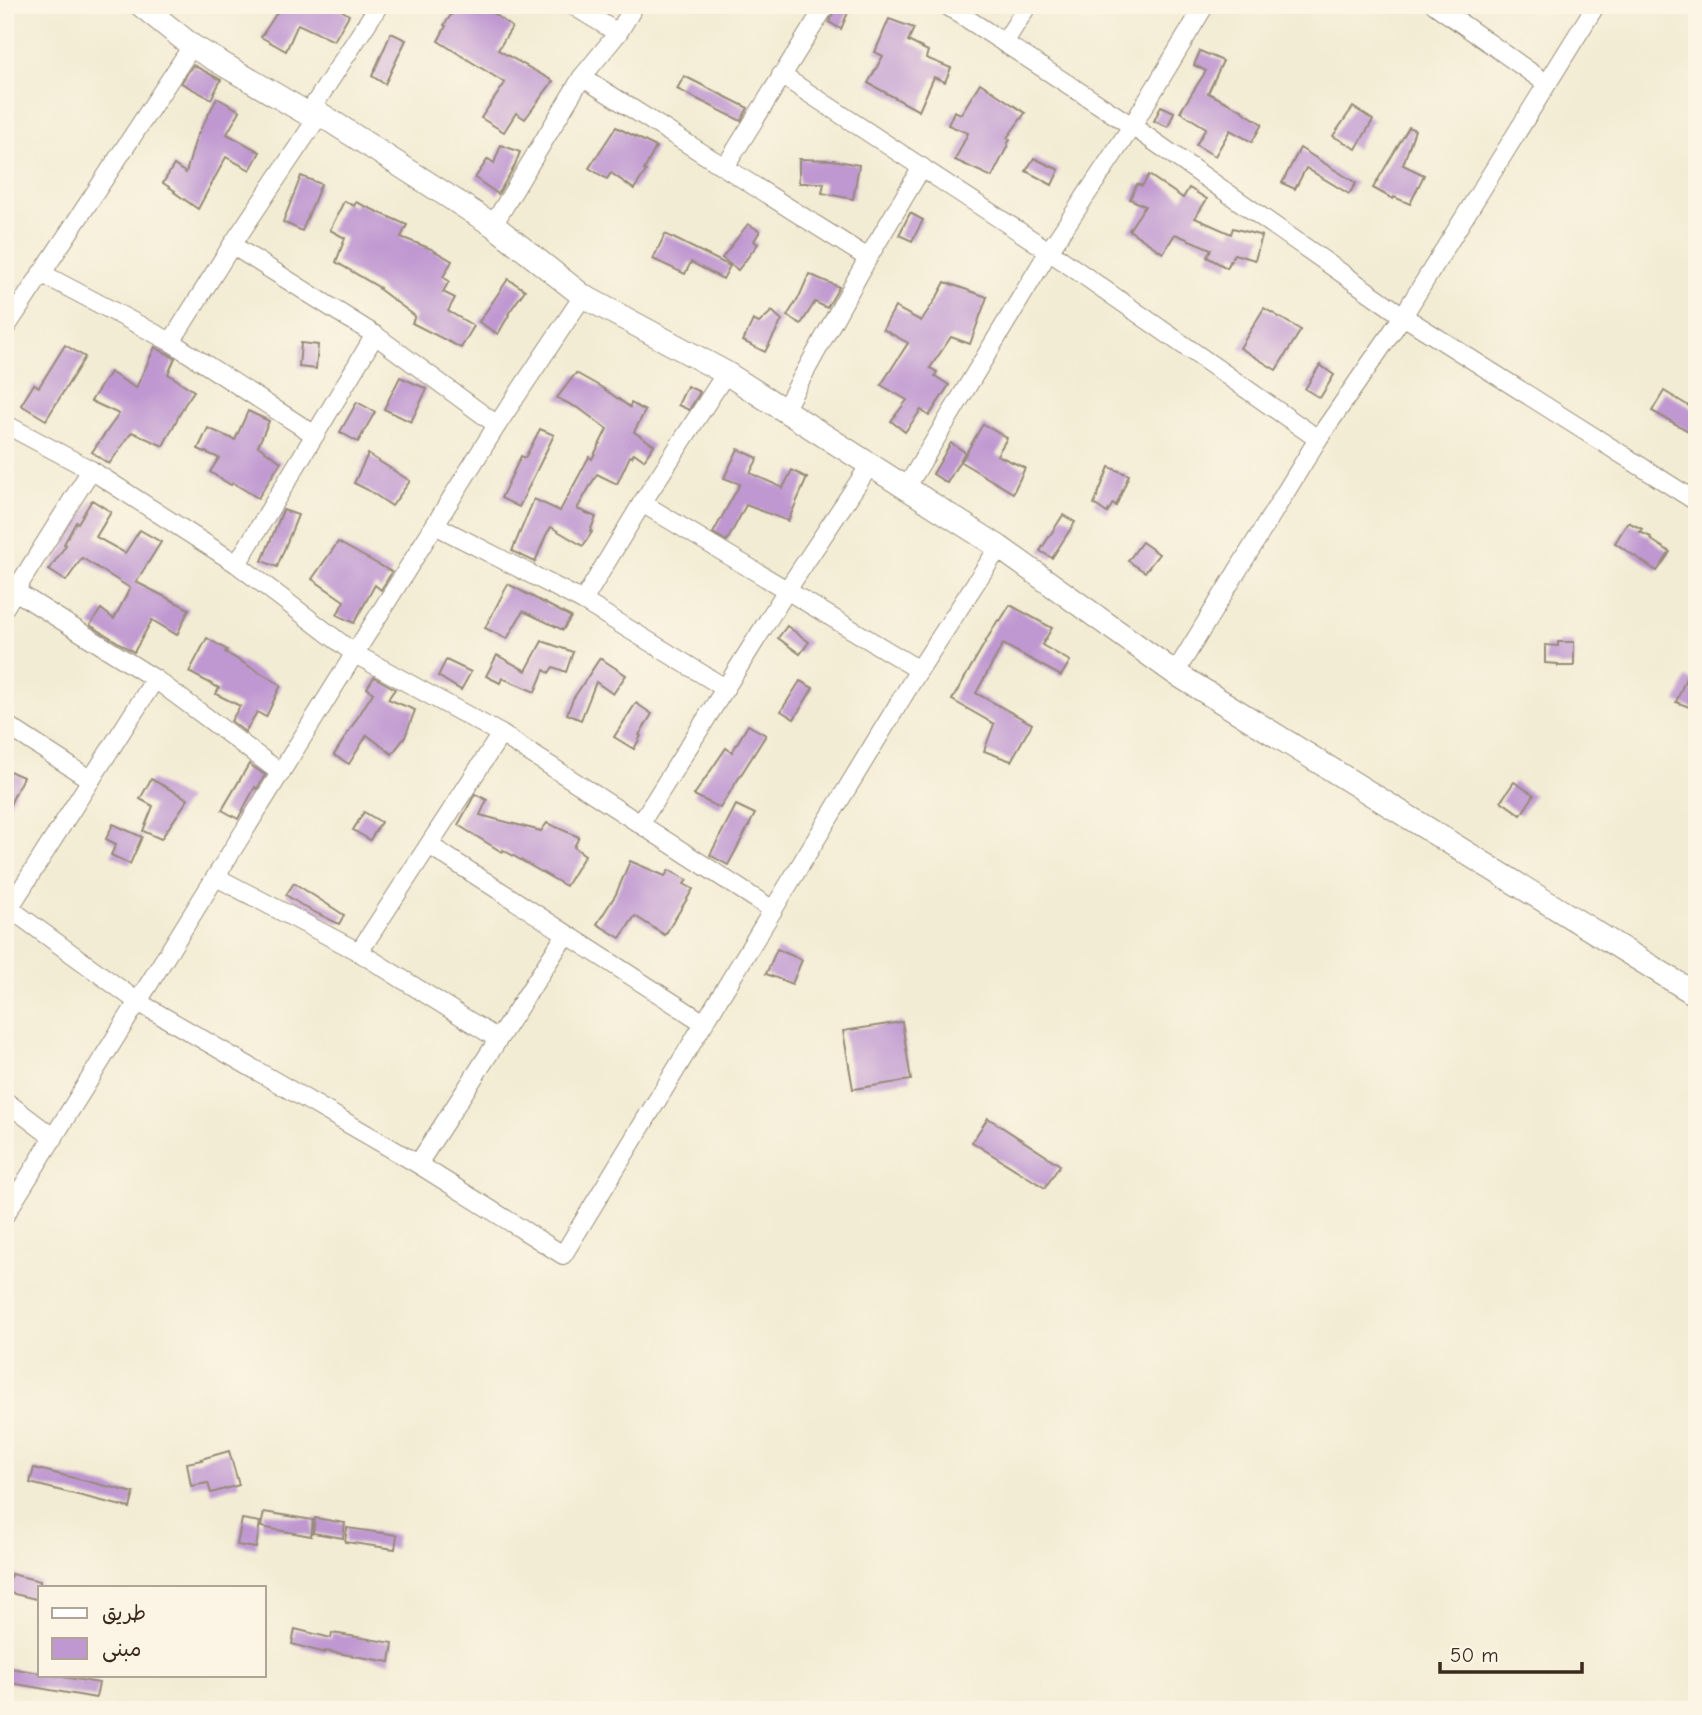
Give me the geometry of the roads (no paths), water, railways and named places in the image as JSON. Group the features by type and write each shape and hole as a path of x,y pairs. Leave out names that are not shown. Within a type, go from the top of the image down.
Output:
{"street":[{"path":"141,5 192,46 314,114 494,225 583,296 726,373 999,547 1175,673 1697,995"},
{"path":"171,342 379,5"},
{"path":"572,5 618,33"},
{"path":"494,225 582,77 618,33 635,5"},
{"path":"725,167 826,5"},
{"path":"946,5 1132,126 1403,316 1697,502"},
{"path":"1004,43 1028,5"},
{"path":"906,488 1049,251 1132,126 1205,5"},
{"path":"1435,5 1546,83"},
{"path":"1175,673 1318,439 1403,316 1596,5"},
{"path":"5,329 192,46"},
{"path":"781,75 1049,251 1318,439"},
{"path":"582,77 868,258"},
{"path":"784,410 922,167"},
{"path":"232,245 375,335 497,425"},
{"path":"41,273 171,342 315,435"},
{"path":"5,1215 497,425 583,296"},
{"path":"237,564 375,335"},
{"path":"583,601 726,373"},
{"path":"5,424 91,470 237,564 355,654 501,734 773,910"},
{"path":"640,824 787,590 870,465"},
{"path":"5,607 91,470"},
{"path":"642,503 919,670"},
{"path":"435,525 583,601 725,688"},
{"path":"155,679 8,906 138,1002 418,1164 563,1255 919,670 999,547"},
{"path":"15,591 155,679 281,773"},
{"path":"5,724 91,780"},
{"path":"359,952 501,734"},
{"path":"429,845 704,1023"},
{"path":"216,877 359,952 498,1039"},
{"path":"418,1164 566,933"},
{"path":"5,1101 54,1138"}]}
